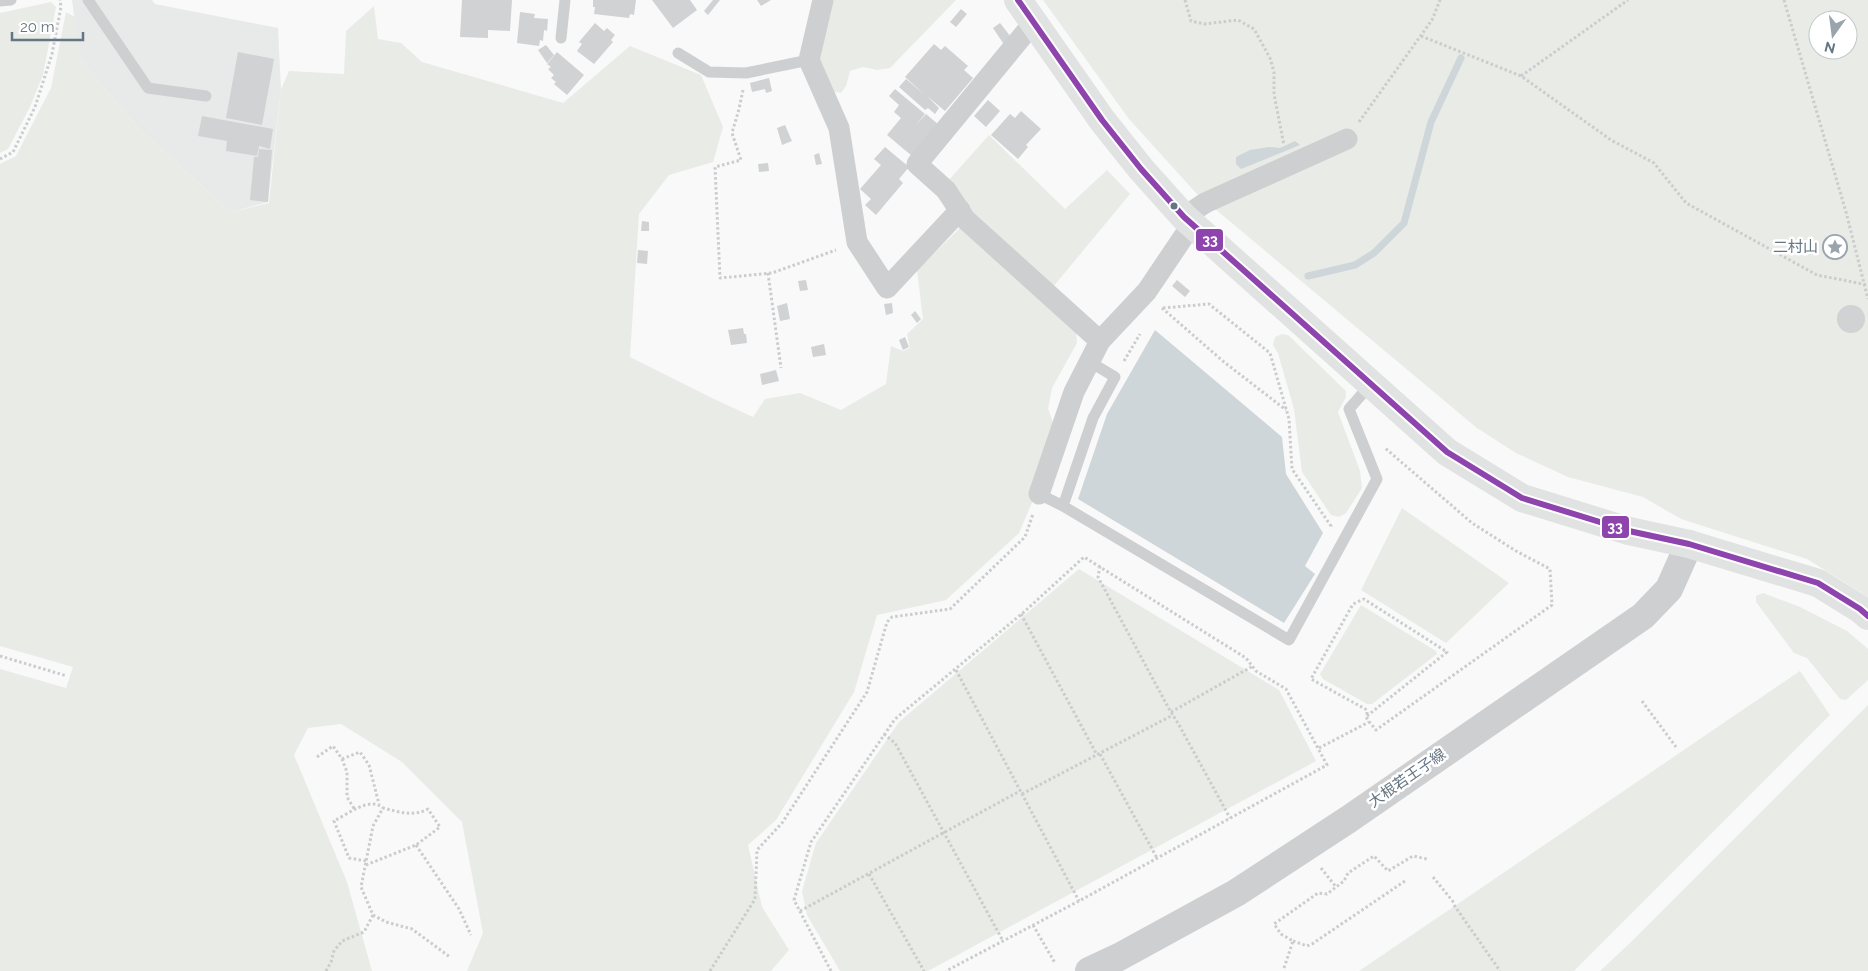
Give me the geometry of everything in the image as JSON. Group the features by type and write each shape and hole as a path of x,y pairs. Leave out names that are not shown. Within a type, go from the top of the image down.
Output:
{"main road":[{"path":"1018,0 1102,120 1141,169 1190,221 1447,452 1522,498 1629,531 1689,544 1818,584 1860,609 1868,616"}],"street":[{"path":"823,0 809,60 839,128 857,242 888,288 960,210"},
{"path":"1034,22 917,164 946,190 966,219 1100,342"},
{"path":"1039,494 1074,392 1100,342 1147,291 1184,236 1190,221 1205,202 1348,139"},
{"name":"大根若王子線","path":"1089,971 1119,957 1236,893 1349,819 1643,616 1669,588 1689,544"}],"lane":[{"path":"0,1 11,0"},
{"path":"88,0 148,88 206,96"},
{"path":"561,38 565,0"},
{"path":"678,53 709,72 746,73 809,60"},
{"path":"1063,506 1093,418 1115,377 1090,362"},
{"path":"1039,494 1063,506 1289,640 1377,479 1350,409 1370,384"}],"path":[{"path":"0,159 13,152 42,91 52,54 61,8 60,0"},
{"path":"1185,0 1191,22 1204,24 1238,20 1254,29 1270,58 1274,72 1274,94 1282,137"},
{"path":"1348,139 1432,20 1440,0"},
{"path":"1521,76 1628,0"},
{"path":"1784,0 1846,212 1868,299"},
{"path":"1421,36 1521,76 1611,140 1654,163 1686,203 1817,275 1866,285"},
{"path":"746,73 740,109 732,132 741,160 715,167 720,278 768,273 857,242"},
{"path":"768,273 781,368"},
{"path":"1155,308 1210,304 1270,353 1289,419 1292,469 1331,526 1327,534"},
{"path":"1162,308 1224,362 1286,410"},
{"path":"1115,377 1145,325"},
{"path":"1359,432 1377,441 1472,523 1516,551 1550,569 1552,606 1376,730 1369,722 1367,716 1367,710 1311,678 1353,604 1364,599 1447,652 1367,716"},
{"path":"710,971 756,899 756,850 782,823 867,692 887,622 892,617 950,609 1025,537 1039,494"},
{"path":"831,971 794,900 812,842 895,719 1021,614 1084,557 1246,658 1256,672 1286,689 1327,765 1079,901 946,971"},
{"path":"1100,566 1098,577 1230,818"},
{"path":"1021,614 1157,858"},
{"path":"0,656 67,676"},
{"path":"800,911 945,832 1172,714 1253,666"},
{"path":"956,669 1079,901"},
{"path":"1642,700 1676,748"},
{"path":"1319,748 1369,722"},
{"path":"884,734 895,744 945,832 1003,941"},
{"path":"317,757 333,746 342,759 347,772 347,797 355,810"},
{"path":"342,759 360,752 369,765 379,804 383,808 418,814 428,809 440,827 416,845 366,863 349,858 334,821 370,803 379,804"},
{"path":"383,808 373,826 361,887 373,916 386,922 412,929 450,957"},
{"path":"416,845 460,909 471,935"},
{"path":"1404,881 1307,946 1281,934 1274,924 1318,893 1327,894 1344,881 1348,873 1374,856 1388,871 1413,856 1427,859"},
{"path":"1321,867 1336,887"},
{"path":"869,874 924,971"},
{"path":"1433,877 1455,904 1500,971"},
{"path":"326,971 334,951 342,941 364,932 373,916"},
{"path":"1033,925 1055,962"},
{"path":"1284,968 1293,941"}],"shaded area":[{"path":"72,0 152,0 155,4 278,28 281,89 268,202 231,212 138,128 80,59"},
{"path":"829,0 956,0 890,68 877,70 863,67 850,71 846,86 841,93 831,91 815,60"},
{"path":"1043,0 1868,0 1868,597 1807,559 1681,519 1643,497 1568,477 1516,453 1477,428 1196,193 1129,119"},
{"path":"51,2 56,7 43,75 30,107 8,149 0,153 0,13"},
{"path":"374,6 378,39 401,43 422,62 563,103 630,46 701,75 723,127 713,162 669,175 639,214 630,357 753,417 765,399 800,393 841,410 886,384 891,346 903,351 910,348 907,334 923,319 917,270 961,227 1076,330 1077,343 1052,388 1048,409 1055,427 1036,493 1019,533 946,600 877,615 854,692 776,820 748,845 762,907 789,950 771,971 467,971 483,933 462,822 402,762 341,724 308,728 294,755 347,882 372,971 0,971 0,669 66,688 73,667 0,646 0,164 16,156 51,88 66,12 75,17 80,59 138,128 231,212 269,203 281,89 289,71 344,74 346,31"},
{"path":"989,135 1065,209 1107,170 1130,194 1053,287 970,213 947,182"},
{"path":"1295,141 1300,145 1241,169 1236,164 1236,157 1250,150 1269,147 1280,148"},
{"path":"1155,330 1282,437 1286,474 1323,533 1305,566 1315,574 1284,623 1078,499 1107,414"},
{"path":"1282,334 1288,335 1346,391 1346,397 1338,412 1360,471 1362,488 1346,513 1339,517 1331,515 1302,472 1294,409 1278,353 1273,345 1275,337"},
{"path":"1402,508 1509,583 1446,643 1361,590"},
{"path":"1079,569 1279,690 1316,761 928,971 840,971 807,915 802,891 816,843 899,722"},
{"path":"1763,593 1800,607 1847,631 1868,649 1868,680 1846,700 1840,699 1807,658 1794,653 1756,602 1756,596"},
{"path":"1361,605 1436,651 1437,654 1372,704 1367,704 1323,679 1320,674"},
{"path":"1800,671 1830,715 1574,971 1359,971"},
{"path":"1868,705 1868,971 1600,971 1631,942"}],"building":[{"path":"462,0 512,0 510,31 488,30 488,38 460,37"},
{"path":"593,0 636,0 634,15 630,14 629,18 594,14"},
{"path":"652,0 690,0 697,10 673,28"},
{"path":"713,0 720,0 708,15 704,11"},
{"path":"757,0 771,0 761,6"},
{"path":"961,9 967,14 956,27 950,22"},
{"path":"520,12 535,14 534,18 548,19 547,31 544,30 543,41 540,40 539,46 517,43"},
{"path":"595,23 604,31 607,28 615,35 611,40 613,42 594,64 577,51 582,44 579,42"},
{"path":"1000,23 1011,37 1003,43 993,28"},
{"path":"934,44 941,50 945,46 968,66 964,70 973,78 945,111 927,96 939,108 935,114 928,108 925,110 899,87 906,79 925,95 905,77"},
{"path":"546,45 554,55 547,63 538,50"},
{"path":"238,52 274,59 262,125 226,118"},
{"path":"557,52 584,75 567,95 554,84 556,82 551,78 554,75 548,69 551,67 547,64"},
{"path":"769,78 772,91 766,93 765,89 752,92 750,83"},
{"path":"895,89 925,114 915,126 926,114 939,125 912,156 887,135 901,118 894,112 899,105 889,96"},
{"path":"988,100 1000,111 986,127 974,116"},
{"path":"1021,111 1041,129 1026,145 1028,147 1018,159 991,135 1010,114 1015,118"},
{"path":"202,116 273,129 270,149 259,146 257,156 226,151 227,141 198,136"},
{"path":"785,125 792,141 782,145 777,128"},
{"path":"885,147 909,167 899,179 903,183 876,215 865,205 871,199 860,189 881,165 874,159"},
{"path":"259,149 272,150 268,202 250,200 254,157 258,157"},
{"path":"819,153 822,164 816,165 814,155"},
{"path":"768,163 769,171 759,172 758,164"},
{"path":"642,221 649,222 649,231 641,231"},
{"path":"638,250 648,251 647,264 637,263"},
{"path":"806,280 808,290 800,291 798,281"},
{"path":"1177,280 1190,291 1185,297 1172,286"},
{"path":"787,303 790,319 780,321 777,306"},
{"path":"892,303 893,313 886,315 884,304"},
{"path":"1851,305 1861,309 1865,319 1861,329 1851,333 1841,329 1837,319 1841,309"},
{"path":"915,311 921,319 917,323 911,315"},
{"path":"743,328 747,343 731,345 728,330"},
{"path":"905,337 909,347 903,350 899,340"},
{"path":"824,344 826,355 813,357 811,347"},
{"path":"776,370 779,381 762,385 760,374"}],"waterway":[{"path":"1308,276 1355,265 1374,253 1404,223 1431,122 1461,58"}],"transit line":[{"name":"33","path":"1018,0 1102,120 1141,169 1184,217 1447,452 1522,498 1629,531 1689,544 1818,583 1868,616"}],"place":[{"name":"二村山","path":"1835,247"}]}
